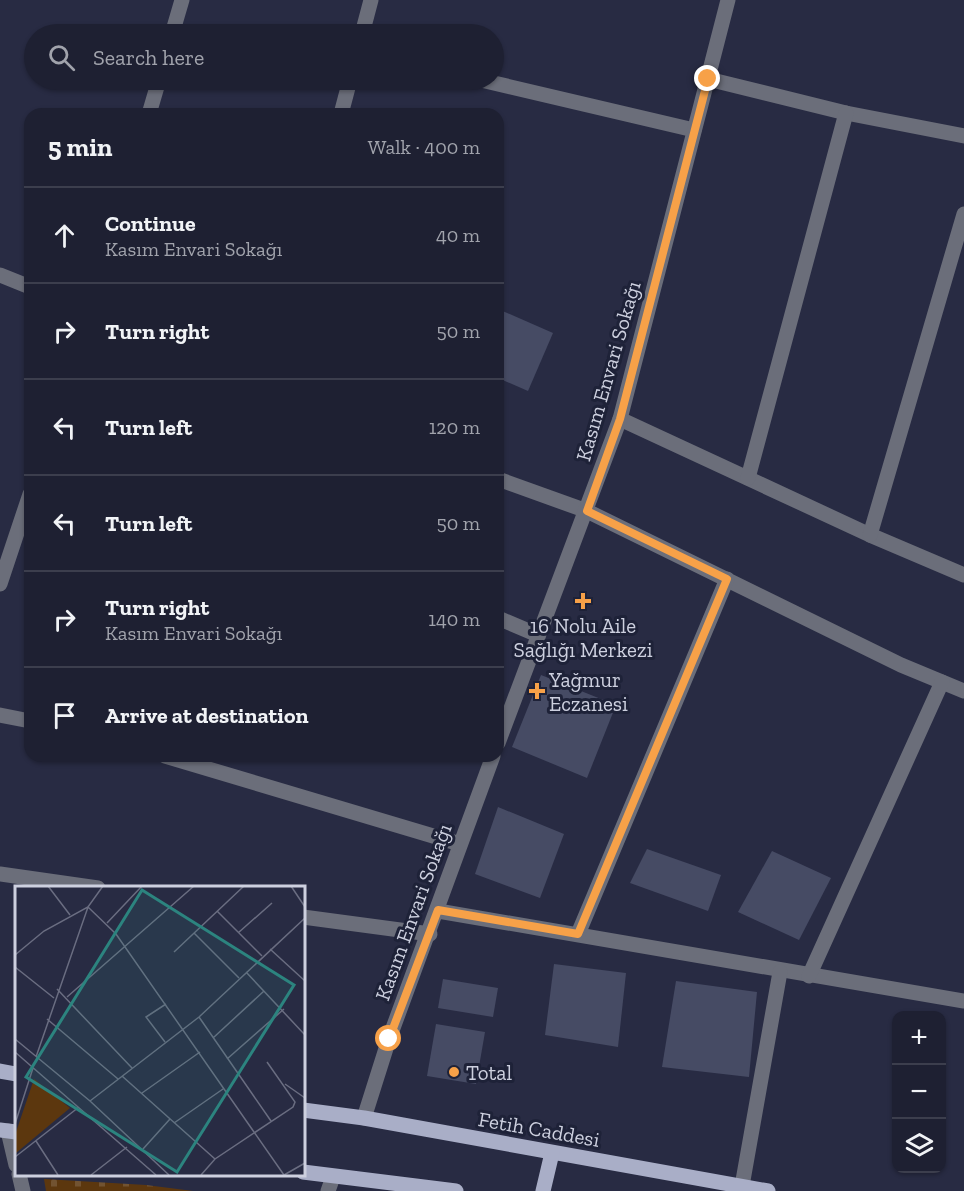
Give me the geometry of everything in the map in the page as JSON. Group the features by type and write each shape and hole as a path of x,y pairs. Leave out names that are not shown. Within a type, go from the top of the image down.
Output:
{"main road":[{"path":"0,1071 15,1074"},
{"name":"Fetih Caddesi","path":"304,1110 364,1118 552,1154 768,1191"},
{"path":"543,1191 552,1154"},
{"path":"304,1172 330,1184 456,1191"}],"street":[{"path":"175,24 182,0"},
{"path":"365,24 371,0"},
{"name":"Kasım Envari Sokağı","path":"504,727 620,419 728,0"},
{"path":"708,79 846,113 964,136"},
{"path":"504,85 694,130"},
{"path":"151,108 156,90"},
{"path":"343,108 347,90"},
{"path":"748,478 846,113"},
{"path":"870,536 964,214"},
{"path":"0,275 24,285"},
{"path":"620,419 870,536 964,575"},
{"path":"504,480 587,511 901,665 964,691"},
{"path":"0,584 24,512"},
{"path":"578,934 727,579"},
{"path":"504,621 538,635"},
{"path":"809,976 942,682"},
{"path":"0,715 24,720"},
{"path":"185,762 460,844"},
{"name":"Kasım Envari Sokağı","path":"364,1118 389,1039 491,762"},
{"path":"0,874 84,886"},
{"path":"438,910 780,972 964,1001"},
{"path":"304,917 429,934"},
{"path":"742,1186 780,972"},
{"path":"8,1131 15,1161"},
{"path":"19,1176 23,1191"}],"green space":[{"path":"44,1179 146,1185 193,1191 46,1191"}],"building":[{"path":"504,312 553,333 528,391 504,381"},
{"path":"541,675 616,705 587,778 512,747"},
{"path":"498,807 564,834 540,898 475,874"},
{"path":"647,849 721,875 708,911 630,883"},
{"path":"772,851 831,878 799,940 738,912"},
{"path":"554,964 626,973 618,1047 545,1035"},
{"path":"443,979 498,988 493,1017 438,1008"},
{"path":"676,981 757,992 749,1077 662,1067"},
{"path":"436,1024 485,1032 476,1084 427,1076"}],"place":[{"name":"16 Nolu Aile Sağlığı Merkezi","path":"583,601"},
{"name":"Yağmur Eczanesi","path":"537,691"},
{"name":"Total","path":"454,1072"}],"route":[{"path":"389,1039 438,910 578,934 727,579 587,511 620,419 708,79"}]}
